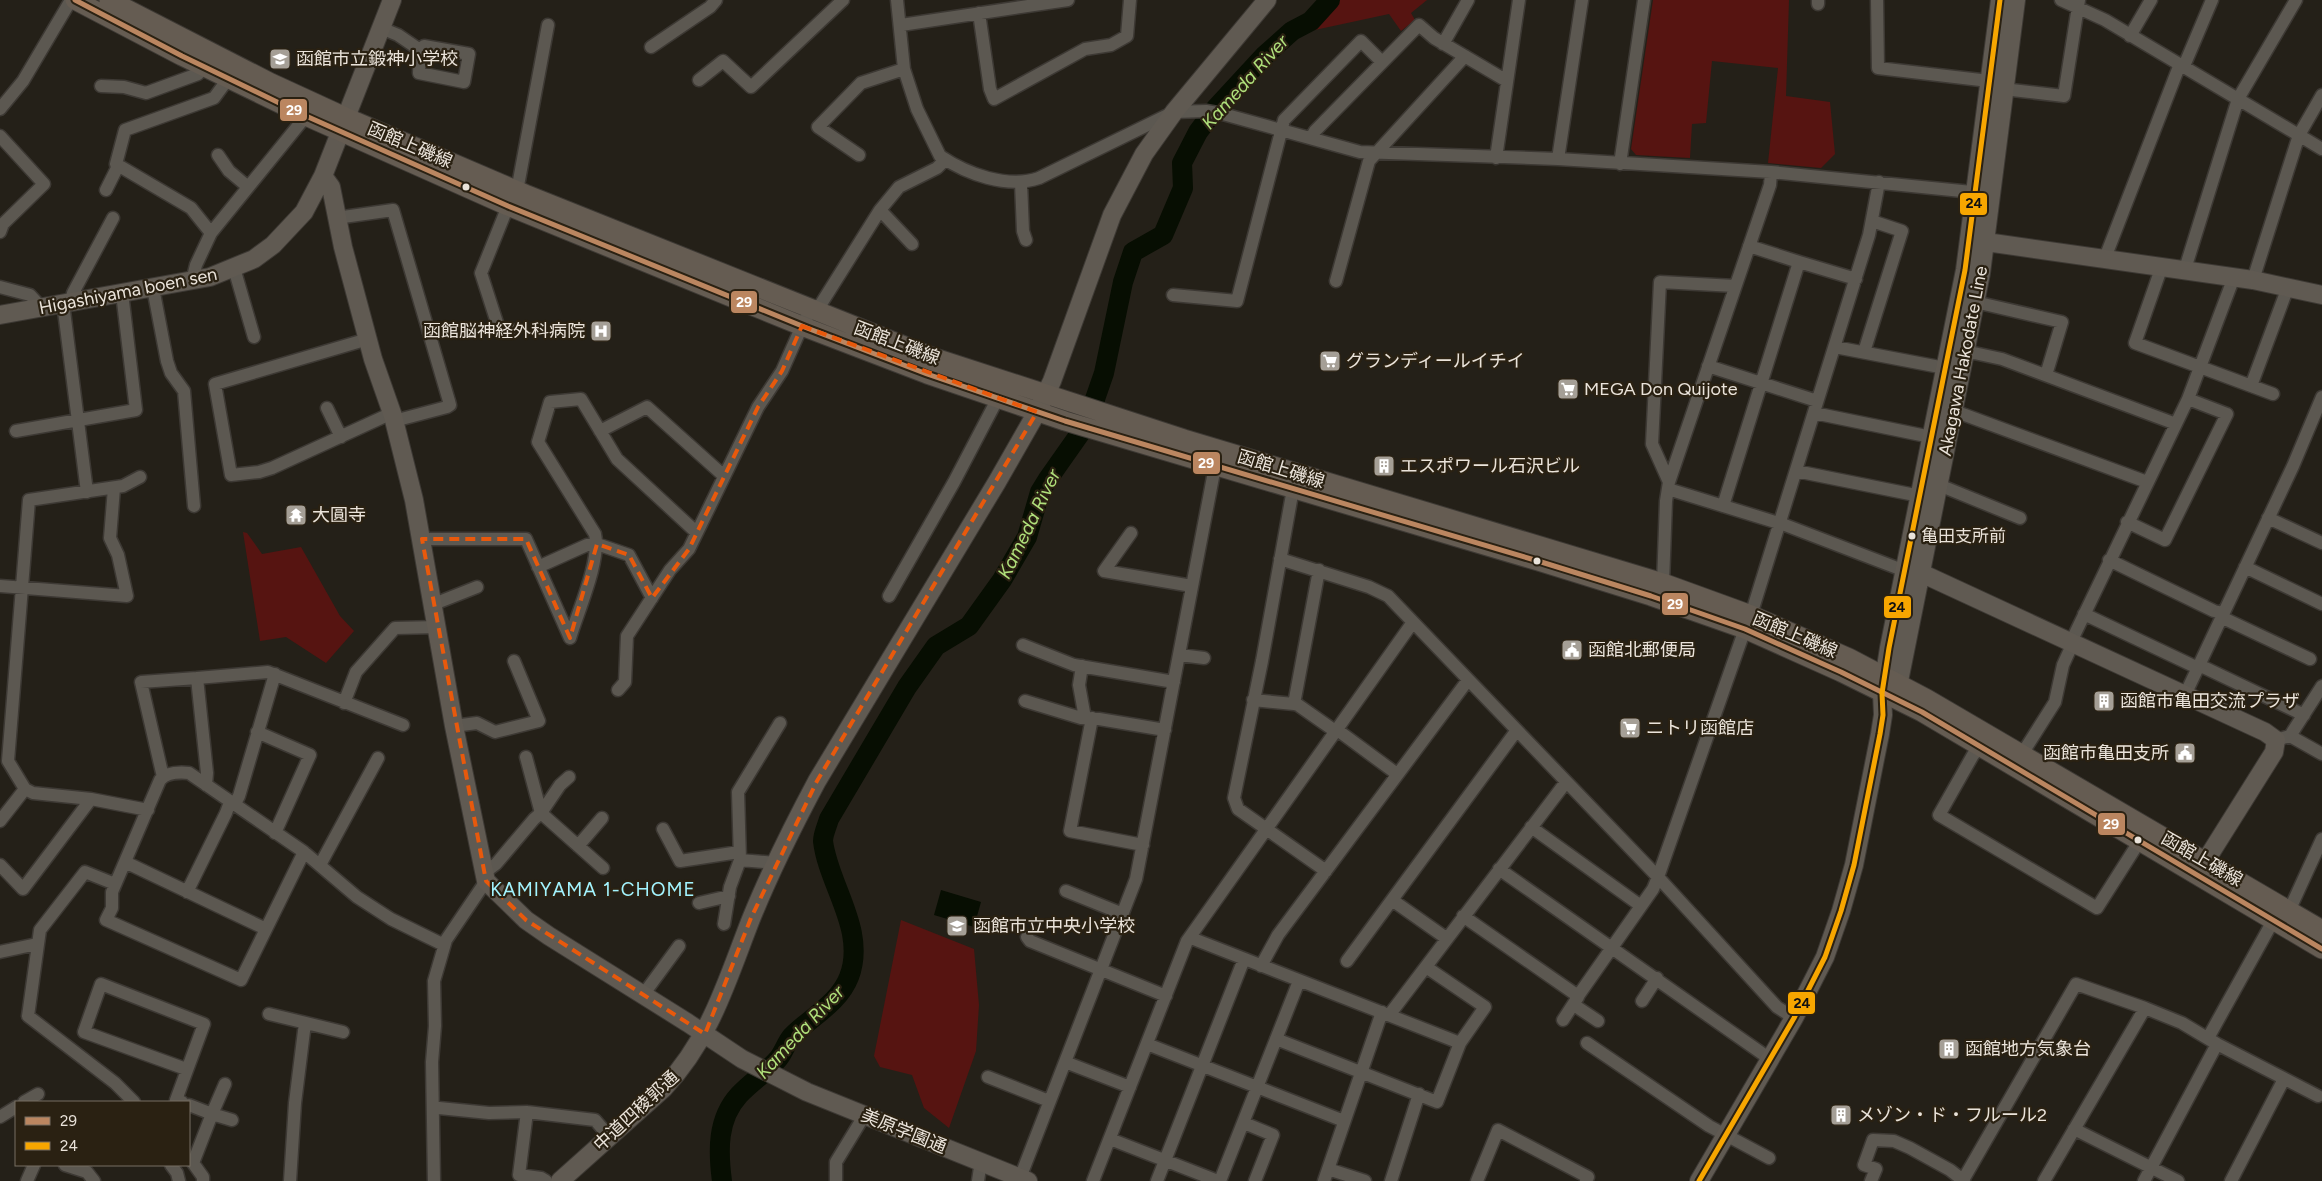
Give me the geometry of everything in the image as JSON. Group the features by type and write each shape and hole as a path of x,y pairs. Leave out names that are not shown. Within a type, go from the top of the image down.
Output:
{"main road":[{"name":"函館上磯線","path":"75,0 228,79 306,116 342,124"},
{"name":"函館上磯線","path":"109,0 271,83 342,124 513,199 806,318 930,375 998,398 1041,404"},
{"name":"函館上磯線","path":"806,318 932,357 1041,404 1067,413 1663,584 1748,622 1849,658 1890,688 1981,746 2139,842 2201,868"},
{"name":"函館上磯線","path":"1219,458 1293,488 1651,596 1748,622"},
{"name":"函館上磯線","path":"1890,688 2022,754 2201,868 2281,916 2322,949"},
{"name":"函館上磯線","path":"2281,916 2322,930"}],"street":[{"path":"0,109 23,81 71,0"},
{"name":"Higashiyama boen sen","path":"0,315 192,281 234,268 265,252 285,234 304,212 323,176 392,0"},
{"path":"651,47 710,7 716,0"},
{"path":"699,80 723,61 751,86 843,0"},
{"path":"897,0 904,69 917,109 933,146 945,160 990,178 1020,182 1030,181 1174,112 1194,111 1214,112 1360,152 1558,159 1771,172 1982,193"},
{"path":"979,13 990,89 994,99 1085,49 1111,45 1127,36 1130,0"},
{"name":"中道四稜郭通","path":"560,1181 652,1099 678,1073 705,1034 776,863 817,781 997,482 1041,404 1112,215 1144,154 1174,112 1267,0"},
{"path":"1443,44 1468,0"},
{"path":"1496,158 1519,0"},
{"path":"1558,159 1582,0"},
{"path":"1620,164 1644,0"},
{"path":"1877,0 1878,68 2064,96 2078,4"},
{"name":"Akagawa Hakodate Line","path":"1913,572 1920,496 1932,438 1946,408 1964,354 1975,302 1977,241 1996,85 2000,0"},
{"name":"Akagawa Hakodate Line","path":"1996,85 2016,0"},
{"path":"2061,0 2078,4 2322,149"},
{"path":"2130,36 2151,0"},
{"path":"2105,258 2182,65 2212,0"},
{"path":"2185,269 2238,99 2296,0"},
{"path":"901,25 1061,1"},
{"path":"510,329 500,332 481,273 513,199 548,25"},
{"path":"1311,138 1315,131 1418,25 1443,44 1508,81"},
{"path":"381,28 398,35 420,50"},
{"path":"1173,295 1237,301 1284,120 1361,41 1382,62"},
{"path":"1336,281 1368,161 1465,56"},
{"path":"101,86 124,87 146,93 198,74 203,66"},
{"path":"859,154 818,127 861,83 904,69"},
{"path":"106,190 118,166 116,164 125,130 214,98 228,79"},
{"path":"2253,280 2299,135 2322,95"},
{"path":"192,281 196,265 211,233 306,116"},
{"path":"0,136 44,184 1,226"},
{"path":"218,154 229,171 248,187"},
{"path":"618,690 625,682 627,636 670,570 689,549 758,407 782,371 806,318 821,304 880,210 898,187 937,168 945,160"},
{"path":"118,166 191,208 211,233"},
{"path":"1663,584 1668,486 1770,185 1771,172"},
{"path":"323,176 331,188 336,218 368,339 393,417 422,539 454,726 485,877"},
{"path":"1020,182 1023,231 1026,240"},
{"path":"1563,1020 1641,906 1658,877 1748,622 1856,279 1872,221 1879,182"},
{"path":"336,218 393,210 450,405 393,417 341,436 259,472 231,475 215,384 368,339"},
{"path":"880,210 912,244"},
{"path":"87,492 67,302 113,218"},
{"path":"1864,352 1902,231 1872,221"},
{"path":"1977,241 2185,269 2253,280 2322,295"},
{"name":"Akagawa Hakodate Line","path":"1699,1181 1794,1018 1825,957 1847,893 1913,572 1939,485 1946,408 1945,368 1977,241"},
{"path":"1749,246 1856,279"},
{"path":"1723,506 1799,262"},
{"path":"2162,266 2135,343 2273,394"},
{"path":"234,268 254,337"},
{"path":"2022,754 2055,702 2063,665 2084,614 2188,400 2234,277"},
{"path":"1735,286 1660,282 1652,444 1668,486 1723,506 1779,523 1913,572 2265,732 2322,754"},
{"path":"0,287 30,294 41,307"},
{"path":"2251,386 2288,287"},
{"path":"153,288 167,361 171,373 184,391 194,506"},
{"path":"16,431 136,410 122,293"},
{"path":"1975,302 2062,322 2046,375"},
{"path":"1835,347 1945,368"},
{"path":"1964,354 1974,353 2002,359 2176,424"},
{"path":"1708,366 1762,384 1816,407 1932,438"},
{"path":"2185,695 2300,452 2322,397"},
{"path":"889,596 954,482 998,398"},
{"path":"422,539 526,539 570,638 595,559 597,544 595,534 538,442 550,402 581,399 617,459 696,532"},
{"path":"2128,522 2164,540 2227,414 2188,400"},
{"path":"600,431 647,407 724,476"},
{"path":"327,408 341,436"},
{"path":"1946,408 2147,482"},
{"path":"1024,1179 1049,1101 1136,879 1192,586 1219,458"},
{"path":"1796,471 1920,496"},
{"path":"140,477 123,486 114,488 29,500 22,588 4,754 25,789 33,793 91,799 148,810"},
{"path":"1939,485 2020,518"},
{"path":"0,586 127,596 118,555 110,538 114,488"},
{"path":"1293,488 1234,802 1238,809 1326,871"},
{"path":"2268,518 2322,543"},
{"path":"1131,533 1104,571 1192,586"},
{"path":"538,567 587,545 597,544 629,555 652,598"},
{"path":"1280,559 1369,586 1388,596 1658,877 1777,1007 1794,1018"},
{"path":"2109,560 2310,659"},
{"path":"2245,567 2322,604"},
{"path":"1294,704 1319,570"},
{"path":"434,604 477,587"},
{"path":"2084,614 2304,715"},
{"path":"1093,1181 1187,941 1191,938 1335,730 1413,622"},
{"path":"344,703 356,672 395,628 438,627"},
{"path":"1023,645 1082,666 1174,682"},
{"path":"1180,655 1204,658"},
{"path":"454,726 477,723 495,732 539,721 514,661"},
{"path":"1082,666 1079,685 1089,718 1070,831 1143,845"},
{"path":"304,852 241,980 106,920 112,908 112,892 115,884 163,777 141,682 268,672 403,725"},
{"path":"187,892 226,812 239,796 275,674"},
{"path":"197,678 207,773 206,785"},
{"path":"1261,966 1278,935 1468,680"},
{"path":"2201,868 2283,738 2304,715 2322,686"},
{"path":"1253,700 1298,705 1397,774"},
{"path":"1025,701 1081,718 1165,730"},
{"path":"724,924 729,896 740,856 738,792 780,724"},
{"path":"1347,961 1517,730"},
{"path":"257,732 310,756 275,832"},
{"path":"1981,746 1973,755 1939,815 2097,908 2139,842"},
{"path":"526,757 541,813 603,868"},
{"path":"320,865 378,758"},
{"path":"163,777 182,772 189,773 304,852 357,897 391,919 444,945"},
{"path":"434,1181 432,1080 436,1026 434,981 444,945 485,877 541,813 560,785 569,777"},
{"path":"1365,1181 1326,1175 1361,1072 1386,1013 1426,967 1446,938 1566,782"},
{"path":"0,821 25,789"},
{"path":"0,865 23,889 91,799"},
{"path":"578,846 602,818"},
{"path":"1531,827 1641,906"},
{"path":"664,829 680,861 740,856 776,863"},
{"path":"2144,1181 2212,1041 2322,839"},
{"path":"125,862 266,928"},
{"path":"1499,869 1770,1059"},
{"path":"115,884 85,872 40,930 28,1016 115,1083 133,1101"},
{"name":"美原学園通","path":"485,877 526,920 742,1059 781,1080 864,1116 1024,1179"},
{"path":"1066,891 1123,914"},
{"path":"699,903 729,896"},
{"path":"1392,900 1446,938"},
{"path":"1463,916 1576,1001 1598,1021"},
{"path":"1027,937 1030,941 1166,996"},
{"path":"1191,938 1460,1043"},
{"path":"0,952 37,944"},
{"path":"643,995 679,946"},
{"path":"1157,1181 1244,959"},
{"path":"1276,1039 1437,1102 1460,1043 1485,1007 1426,967"},
{"path":"1642,1001 1657,978"},
{"path":"1110,1139 1219,1181 1258,1088 1299,981"},
{"path":"179,1101 176,1100 186,1069 204,1024 101,984 84,1032 186,1069"},
{"path":"1871,1181 1876,1169 1864,1165 1873,1140 1894,1141 1948,1176 1963,1180 2076,984 2182,1023 2212,1041 2318,1096"},
{"path":"2044,1181 2145,1008"},
{"path":"269,1014 343,1032"},
{"path":"290,1181 295,1103 305,1022"},
{"path":"1587,1042 1709,1126 1769,1158"},
{"path":"1147,1044 1344,1121"},
{"path":"1064,1062 1130,1087"},
{"path":"988,1077 1049,1101"},
{"path":"2230,1181 2284,1079"},
{"path":"203,1181 193,1163 225,1084"},
{"path":"26,1101 38,1094"},
{"path":"1391,1181 1419,1094"},
{"path":"190,1105 232,1120"},
{"path":"0,1117 15,1108"},
{"path":"439,1108 489,1113 527,1112 595,1120 609,1136"},
{"path":"527,1112 519,1175 541,1178 546,1181"},
{"path":"836,1181 836,1162 864,1116"},
{"path":"1244,1123 1273,1135 1255,1181"},
{"path":"2074,1129 2178,1181"},
{"path":"1477,1181 1498,1130 1588,1177 1586,1181"},
{"path":"978,1181 981,1161"},
{"path":"27,1181 34,1166"},
{"path":"68,1166 90,1173"},
{"path":"171,1166 177,1172 178,1181"}],"highlighted area":[{"path":"802,326 1037,412 817,781 751,918 705,1034 526,920 486,881 422,539 526,539 570,638 597,544 629,555 652,598 689,549 758,407 782,371"}],"shaded area":[{"path":"1338,0 1427,0 1411,13 1415,20 1401,31 1389,14 1310,31"},
{"path":"1653,0 1789,0 1786,96 1830,102 1835,154 1821,168 1768,163 1778,68 1712,61 1706,123 1692,124 1690,158 1636,155 1631,149"},
{"path":"243,532 247,533 262,554 301,547 340,616 354,631 326,663 286,637 260,641"},
{"path":"941,890 981,902 974,927 934,915"},
{"path":"901,920 974,949 979,1005 976,1051 949,1128 924,1108 912,1075 880,1067 874,1056"}],"waterway":[{"name":"Kameda River","path":"722,1181 721,1136 726,1114 732,1104 744,1090 778,1059 792,1036 839,995 849,977 853,959 850,925 826,858 823,841 829,819 907,687 936,646 969,626 1002,580 1027,537 1040,492 1086,425 1104,373 1123,282 1133,252 1163,235 1183,188 1182,163 1198,132 1216,108 1264,56 1292,31 1311,21 1330,0"}],"transit line":[{"name":"29","path":"75,0 182,56 306,116 508,206 807,328 927,374 1065,421 1538,561 1651,596 1745,629 1841,672 1922,712 2322,949"},
{"name":"24","path":"1699,1181 1794,1018 1825,957 1854,865 1880,734 1883,715 1882,693 1889,648 1965,270 2000,0"}],"place":[{"name":"函館市立鍛神小学校","path":"280,59"},
{"name":"函館脳神経外科病院","path":"601,331"},
{"name":"グランディールイチイ","path":"1330,361"},
{"name":"MEGA Don Quijote","path":"1568,389"},
{"name":"エスポワール石沢ビル","path":"1384,466"},
{"name":"大圓寺","path":"296,515"},
{"name":"亀田支所前","path":"1912,536"},
{"name":"函館北郵便局","path":"1572,650"},
{"name":"函館市亀田交流プラザ","path":"2104,701"},
{"name":"ニトリ函館店","path":"1630,728"},
{"name":"函館市亀田支所","path":"2185,753"},
{"name":"函館市立中央小学校","path":"957,926"},
{"name":"函館地方気象台","path":"1949,1049"},
{"name":"メゾン・ド・フルール2","path":"1841,1115"}],"district":[{"name":"KAMIYAMA 1-CHOME","path":"593,889"}]}
